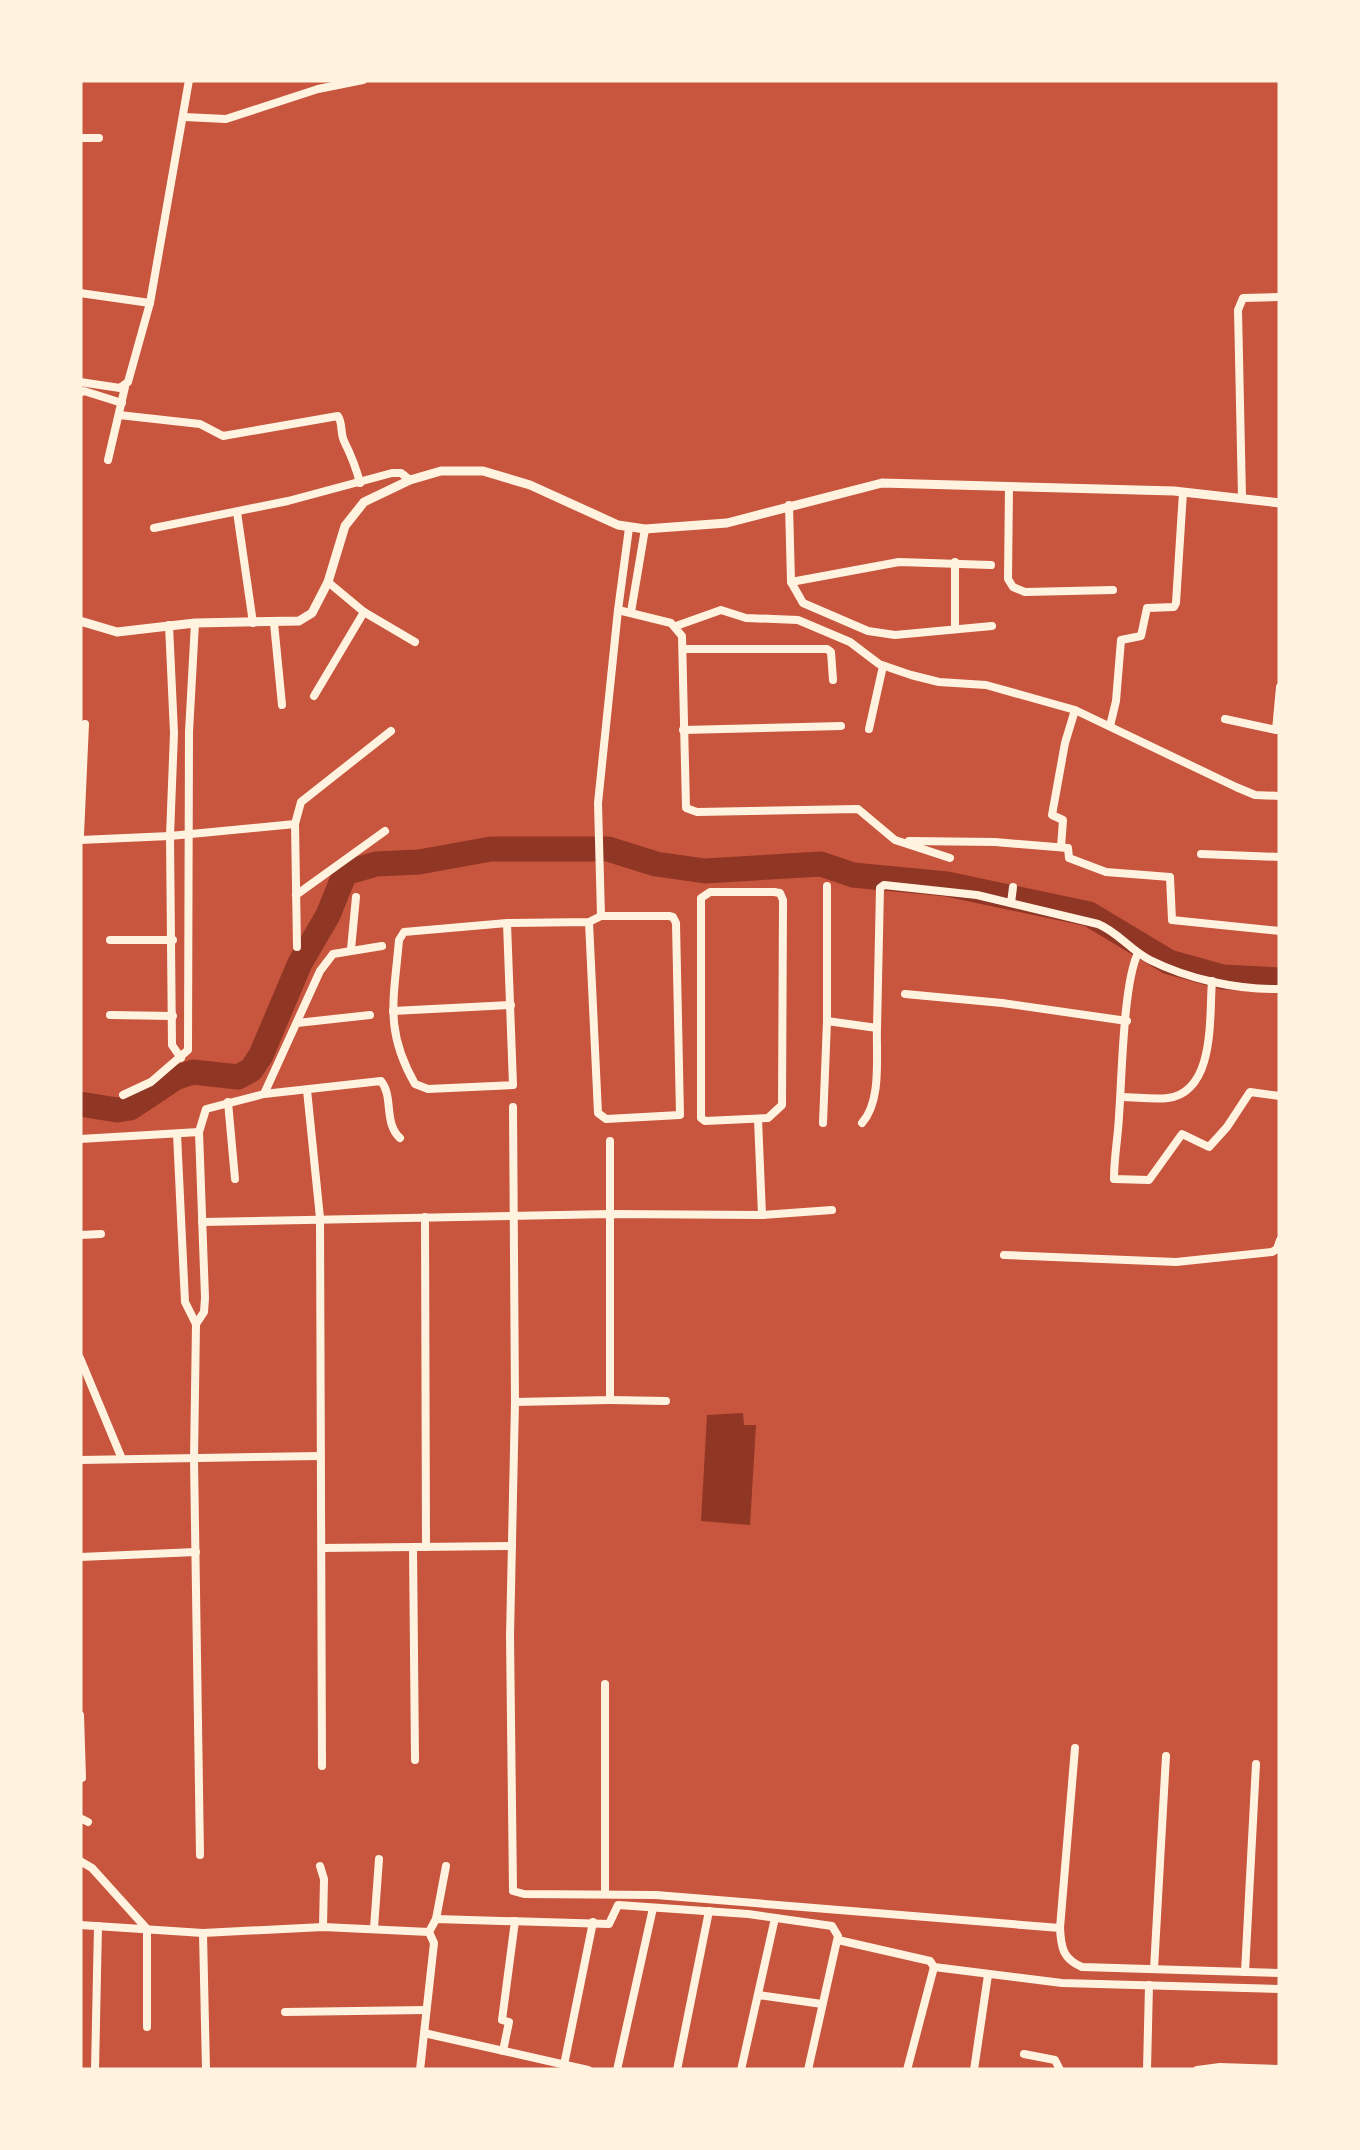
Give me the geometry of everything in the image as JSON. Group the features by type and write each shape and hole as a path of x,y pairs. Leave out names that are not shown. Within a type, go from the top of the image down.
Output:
{"street":[{"path":"108,460 123,387 150,303 190,80"},
{"path":"184,117 226,119 318,84 363,80"},
{"path":"80,138 100,138"},
{"path":"80,292 150,303"},
{"path":"1242,497 1238,310 1243,298 1280,297"},
{"path":"80,382 123,387"},
{"path":"80,393 122,403"},
{"path":"119,416 200,424 222,436 338,416 360,483"},
{"path":"80,621 117,632 195,623 299,621 312,613 328,582 345,526 364,502 410,480 474,468 530,485 629,528 645,529 714,526 882,484 1183,492 1280,504"},
{"path":"154,528 237,512 397,472 410,480"},
{"path":"1008,487 1008,579 1014,587 1025,592 1113,590"},
{"path":"1110,726 1121,640 1141,636 1147,608 1176,603 1183,492"},
{"path":"789,505 791,582 803,604 868,632 895,634 992,626"},
{"path":"237,512 253,623"},
{"path":"601,916 598,803 629,528"},
{"path":"631,612 645,529"},
{"path":"791,582 900,562 992,564"},
{"path":"955,562 956,629"},
{"path":"328,582 364,612 414,642"},
{"path":"618,610 676,626 721,610 746,618 798,620 850,642 883,666 927,680 1006,690 1075,710 1255,795 1280,796"},
{"path":"314,696 364,612"},
{"path":"123,1095 151,1082 188,1050 189,732 195,623"},
{"path":"274,623 282,705"},
{"path":"169,625 174,733 170,836 172,1045 182,1058"},
{"path":"676,626 683,649 686,808 697,812 858,809 895,840 950,858"},
{"path":"683,649 826,649 831,652 833,680"},
{"path":"869,729 883,666"},
{"path":"172,682 193,682"},
{"path":"1226,719 1276,730 1280,687"},
{"path":"1060,847 1063,820 1052,815 1075,710"},
{"path":"85,724 80,757 80,837 170,836 296,824"},
{"path":"683,730 841,726"},
{"path":"297,946 296,824 304,798 390,731"},
{"path":"174,733 189,732"},
{"path":"296,895 385,831"},
{"path":"895,840 1068,848 1070,858 1106,872 1170,877 1172,920 1280,931"},
{"path":"1201,854 1280,857"},
{"path":"862,1123 871,1111 874,1093 880,888 884,885 965,892 1012,902 1108,928 1151,961 1212,981 1280,989"},
{"path":"823,1122 827,886"},
{"path":"1012,902 1013,888"},
{"path":"710,892 774,892 780,893 783,900 782,1106 768,1118 758,1119 700,1118 701,898 710,892"},
{"path":"351,950 356,896"},
{"path":"507,924 513,1085 420,1088 399,1056 393,1010 404,932 507,924 588,922 601,916 668,916 676,923 681,1110 674,1118 606,1119 598,1113 588,922"},
{"path":"110,940 172,940"},
{"path":"264,1094 326,962 336,951 382,946"},
{"path":"1138,953 1127,1021 1114,1179 1149,1180 1182,1134 1209,1147 1227,1128 1250,1092 1280,1096"},
{"path":"1120,1097 1168,1098 1193,1084 1205,1059 1212,981"},
{"path":"905,994 1002,1002 1127,1021"},
{"path":"393,1010 511,1005"},
{"path":"110,1015 173,1016"},
{"path":"297,1023 370,1015"},
{"path":"827,1021 877,1028"},
{"path":"200,1855 194,1459 196,1324 204,1312 205,1298 199,1132 206,1109 228,1102 380,1081 386,1088 392,1128 400,1138"},
{"path":"307,1090 320,1218 322,1766"},
{"path":"228,1102 234,1178"},
{"path":"513,1107 512,1888 520,1894 605,1893 1060,1928"},
{"path":"758,1119 762,1215"},
{"path":"80,1139 199,1132"},
{"path":"177,1134 186,1302 196,1324"},
{"path":"610,1141 610,1400"},
{"path":"202,1222 762,1215 832,1210"},
{"path":"425,1217 426,1547"},
{"path":"80,1235 101,1234"},
{"path":"1004,1255 1176,1262 1274,1252 1280,1240"},
{"path":"80,1358 122,1459"},
{"path":"515,1402 666,1400"},
{"path":"80,1460 320,1456"},
{"path":"322,1548 512,1546"},
{"path":"414,1547 415,1760"},
{"path":"80,1558 196,1552"},
{"path":"605,1684 605,1893"},
{"path":"80,1715 82,1778"},
{"path":"1075,1748 1060,1928 1061,1946 1068,1961 1082,1967 1280,1973"},
{"path":"1154,1970 1166,1756"},
{"path":"1245,1972 1256,1764"},
{"path":"374,1928 379,1859"},
{"path":"80,1861 92,1868 147,1929 146,2027"},
{"path":"320,1866 324,1879 323,1928"},
{"path":"429,1932 436,1920 446,1866"},
{"path":"436,1920 609,1924 618,1904 832,1926 838,1931 838,1940 808,2070"},
{"path":"618,2070 653,1908"},
{"path":"677,2070 708,1911"},
{"path":"741,2070 775,1918"},
{"path":"503,2051 509,2022 502,2020 515,1920"},
{"path":"564,2064 593,1922"},
{"path":"80,1924 202,1933 323,1928 429,1932"},
{"path":"94,2070 98,1926"},
{"path":"420,2070 434,1942 429,1932"},
{"path":"202,1933 206,2070"},
{"path":"838,1940 930,1960 934,1967 907,2070"},
{"path":"934,1967 1062,1982 1280,1988"},
{"path":"974,2070 988,1974"},
{"path":"1147,2070 1149,1985"},
{"path":"758,1995 822,2004"},
{"path":"285,2012 426,2010"},
{"path":"424,2033 588,2070"},
{"path":"1024,2054 1056,2060 1060,2070"},
{"path":"1196,2070 1280,2069"}],"shaded area":[{"path":"743,1413 744,1425 756,1425 750,1525 701,1521 707,1415"}],"waterway":[{"path":"80,1104 117,1110 130,1108 175,1078 193,1072 238,1077 251,1070 345,873 376,864 419,862 491,849 608,849 656,864 705,871 821,864 853,875 947,884 1089,914 1169,962 1223,977 1280,980"}]}
